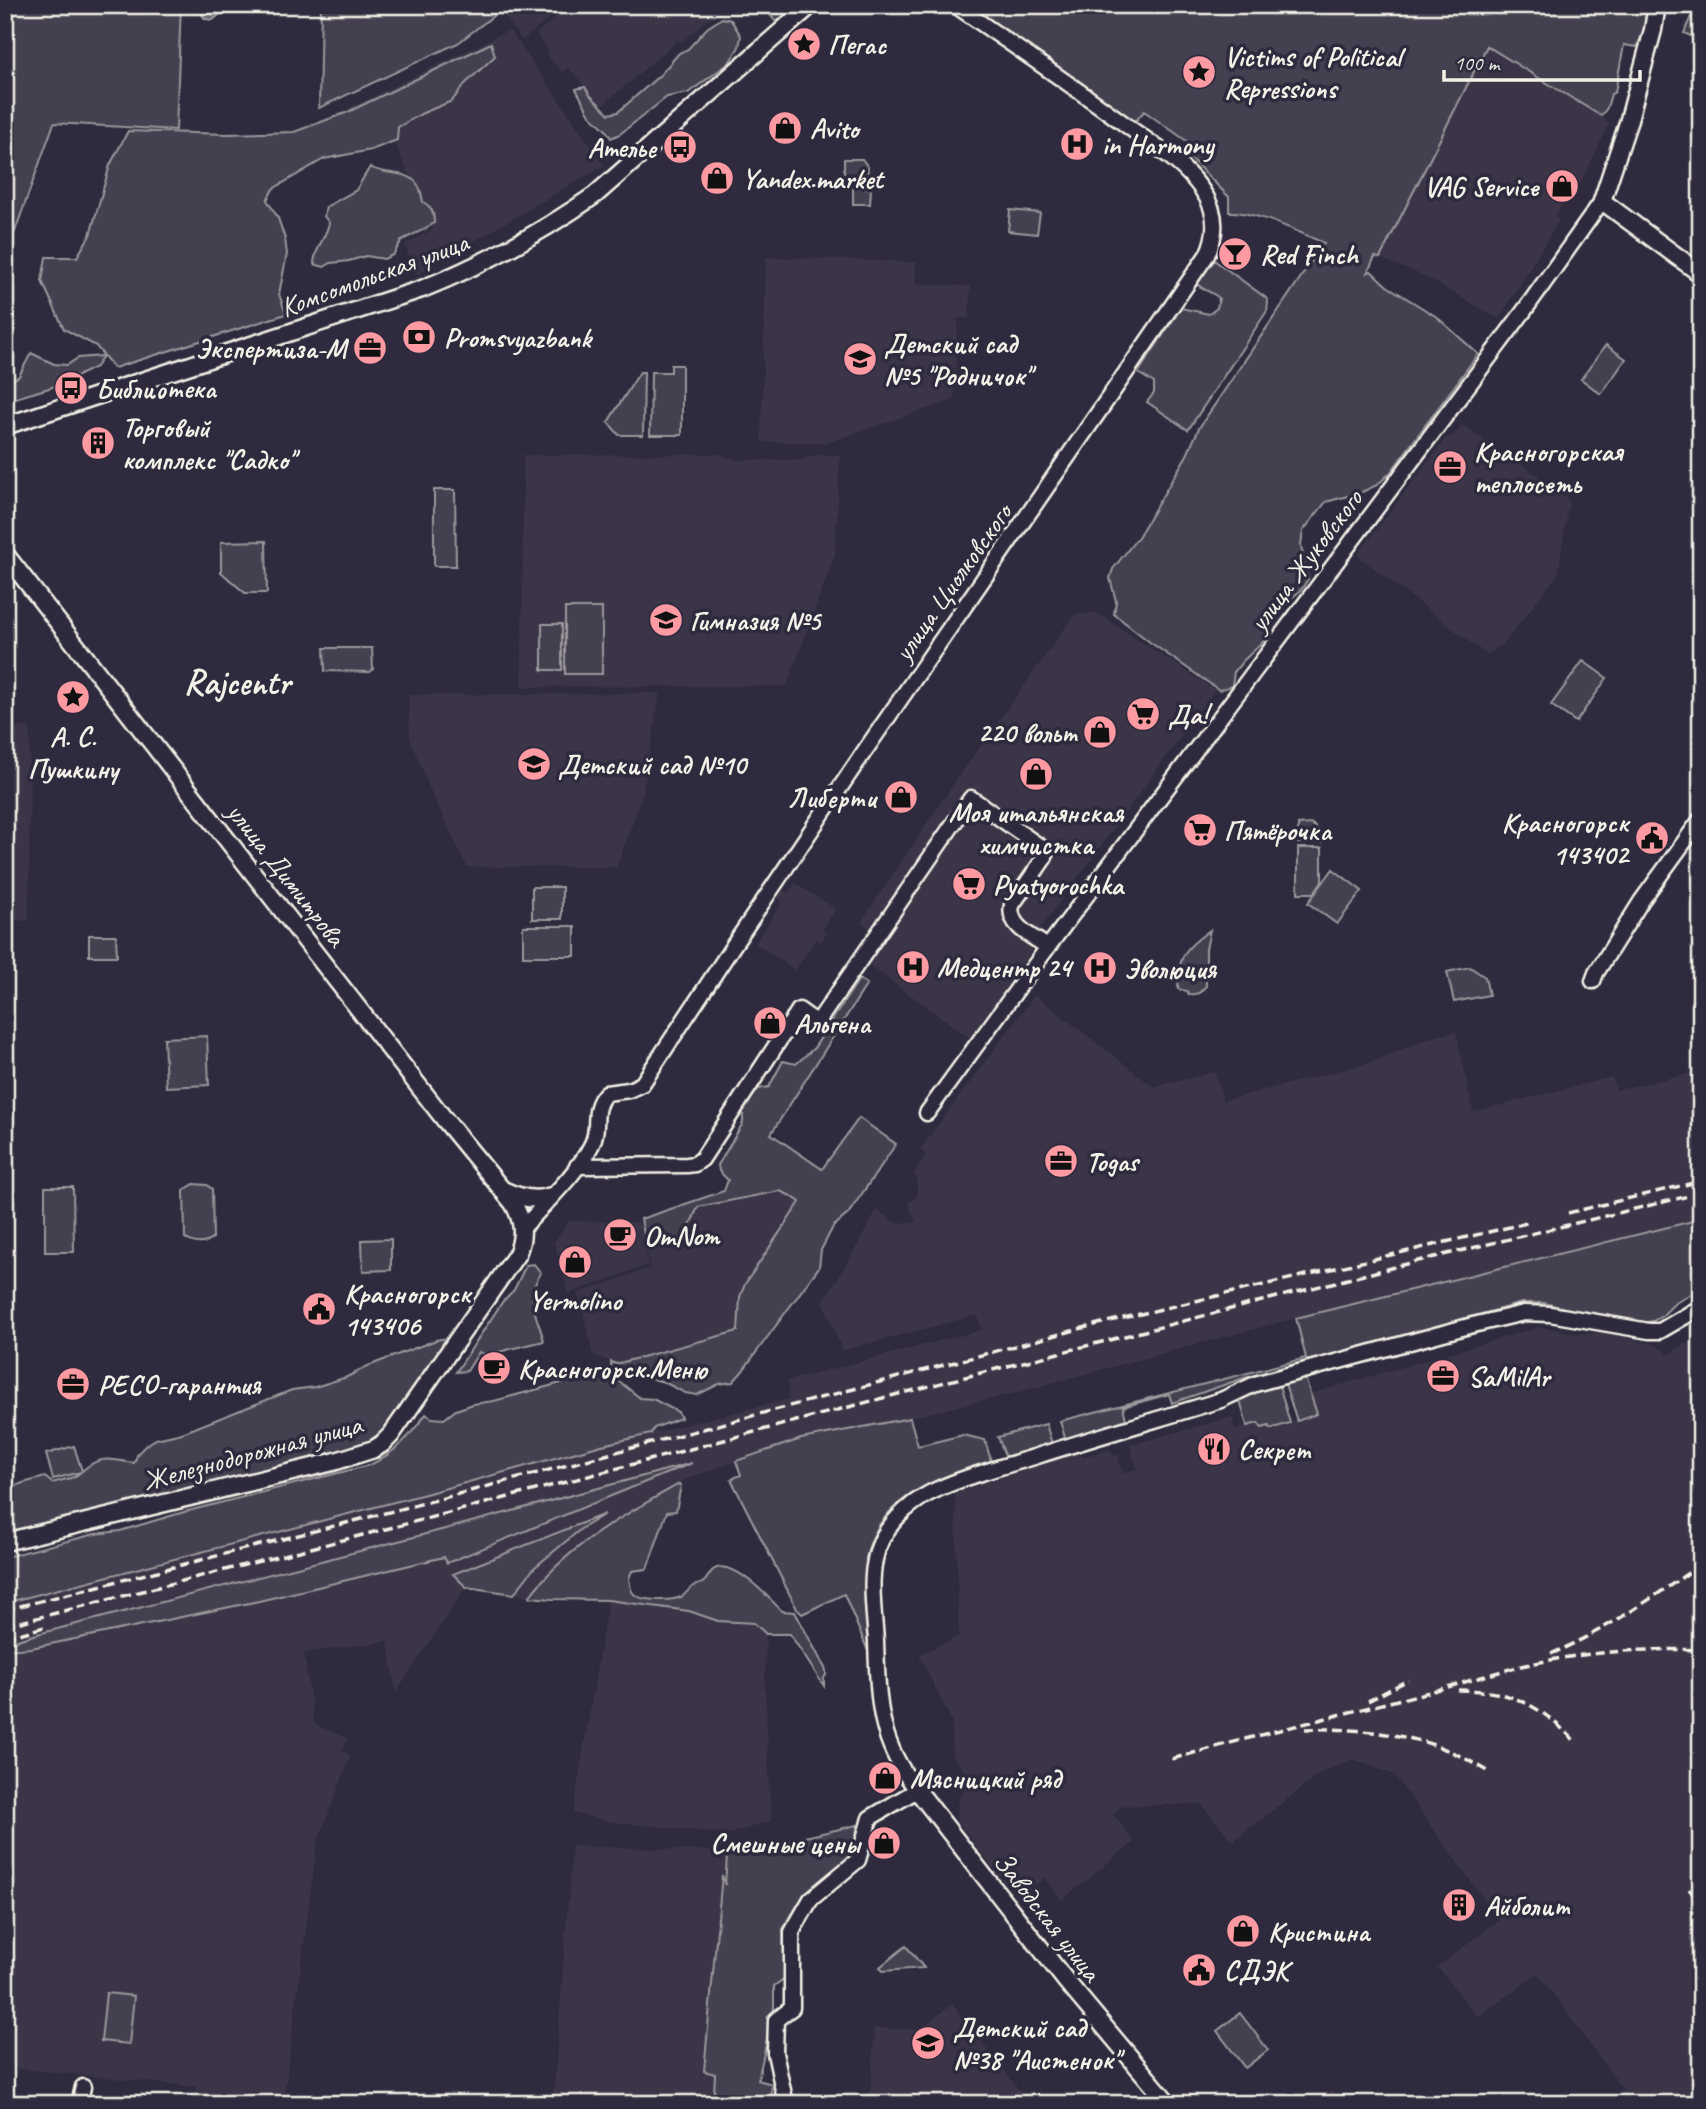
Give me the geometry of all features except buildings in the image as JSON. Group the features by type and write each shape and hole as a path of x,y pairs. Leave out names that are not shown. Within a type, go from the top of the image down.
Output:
{"street":[{"name":"Комсомольская улица","path":"5,426 408,294 466,272 568,215 595,195 811,5"},
{"name":"улица Циолковского","path":"522,1229 577,1167 591,1146 595,1136 599,1100 606,1093 629,1090 642,1084 866,749 1121,381 1214,241 1213,212 1203,190 1186,170 955,5"},
{"name":"улица Жуковского","path":"928,1113 1048,947 1524,310 1602,201 1628,123 1657,5"},
{"path":"1602,201 1701,274"},
{"name":"улица Димитрова","path":"5,554 501,1189 518,1213 522,1229"},
{"path":"577,1167 687,1165 702,1159 799,1010 817,1023 971,798 1045,850 1045,858 1012,905 1010,912 1013,923 1048,947"},
{"path":"1593,981 1642,900 1701,819"},
{"path":"501,1189 529,1198 545,1199 551,1196"},
{"name":"Железнодорожная улица","path":"5,1542 333,1462 366,1453 382,1444 432,1378 517,1254 521,1245 522,1229"},
{"path":"786,2104 775,2053 776,2020 792,2008 792,1932 811,1899 858,1860 870,1818 917,1790 894,1753 880,1715 873,1579 876,1552 902,1512 938,1489 1061,1448 1221,1400 1255,1384 1473,1325 1524,1313 1550,1314 1649,1332 1660,1331 1701,1307"},
{"name":"Заводская улица","path":"917,1790 1059,1973 1166,2103"},
{"path":"79,2104 83,2087"}],"shaded area":[{"path":"5,5 181,5 176,130 54,123 5,259"},
{"path":"202,5 220,5 220,14 213,20 205,19 201,13"},
{"path":"321,5 494,5 493,16 458,43 319,108"},
{"path":"496,5 565,5 522,41"},
{"path":"569,5 718,5 721,8 681,43 678,40 602,106 568,67 562,72 546,54 549,51 536,34"},
{"path":"762,5 795,5 776,22"},
{"path":"967,5 1644,6 1646,22 1643,32 1636,47 1624,45 1615,92 1611,94 1607,108 1601,116 1487,46 1380,258 1375,257 1367,273 1371,271 1387,286 1437,317 1478,354 1390,473 1377,485 1362,492 1326,502 1303,531 1301,545 1308,579 1301,590 1285,603 1264,641 1234,672 1232,686 1219,690 1114,614 1116,601 1110,578 1113,569 1138,537 1187,455 1199,428 1324,243 1264,218 1229,212 1229,197 1191,159 1188,152 1191,144 1144,111 1135,122"},
{"path":"1701,12 1701,37 1684,33 1692,14"},
{"path":"722,18 731,20 741,36 739,47 729,63 688,93 667,97 611,138 590,115 576,89 585,87 609,114 618,112 661,74 679,53 688,49 707,28"},
{"path":"507,31 511,32 603,166 416,275 405,245 433,229 395,144 347,109"},
{"path":"491,43 495,56 465,84 452,101 398,127 397,140 371,150 324,159 273,189 267,200 278,218 287,254 279,294 286,314 114,368 96,346 64,329 42,281 46,257 77,257 90,235 110,165 128,131 227,134 294,132 348,112"},
{"path":"1487,46 1601,116 1609,124 1578,187 1574,185 1555,217 1559,220 1499,319 1424,276 1380,258"},
{"path":"844,159 862,159 868,167 867,178 844,177"},
{"path":"370,167 414,180 423,202 432,210 434,223 402,240 393,255 384,259 366,256 324,267 314,264 329,223 324,216 326,207 356,190"},
{"path":"853,188 871,188 870,204 853,204"},
{"path":"1010,210 1040,213 1037,234 1008,231"},
{"name":"Детский сад №5 \"Родничок\"","path":"766,257 916,262 916,284 971,286 969,318 958,318 954,400 826,443 761,442"},
{"path":"1214,260 1266,298 1267,311 1188,430 1147,402 1154,393 1154,383 1138,373 1181,308 1209,314 1217,308 1219,298 1196,283"},
{"path":"1606,345 1626,359 1601,394 1581,379"},
{"path":"31,353 54,364 67,365 78,358 103,356 96,367 59,385 6,401 5,385 19,376"},
{"path":"671,365 682,365 682,435 650,435 651,372 671,372"},
{"path":"640,372 644,372 643,435 619,435 608,422"},
{"path":"1462,425 1564,493 1569,502 1558,574 1504,643 1487,655 1357,555 1446,438 1454,435"},
{"name":"Гимназия №5","path":"719,454 736,460 801,460 816,455 840,455 835,554 787,686 522,687 523,455"},
{"path":"434,490 455,490 456,566 434,566"},
{"path":"266,541 267,593 245,593 221,572 221,542"},
{"path":"565,608 602,608 602,674 565,674"},
{"path":"1097,613 1215,690 1041,928 1036,945 970,1038 856,956 873,931 861,922 956,780 1075,614"},
{"path":"542,624 562,624 562,670 542,670"},
{"path":"324,648 372,648 373,669 370,672 325,671"},
{"path":"1583,661 1607,678 1576,722 1551,705"},
{"name":"Детский сад №10","path":"660,693 643,793 617,867 467,867 430,790 410,738 408,695"},
{"path":"5,727 30,727 29,921 5,920"},
{"path":"1312,824 1322,834 1322,843 1298,843 1298,825"},
{"path":"1298,848 1322,848 1322,881 1314,893 1298,893"},
{"path":"1333,869 1362,891 1337,924 1308,903"},
{"path":"795,883 836,909 822,930 826,933 821,942 816,939 795,970 755,943 782,902 778,898 783,890 788,893"},
{"path":"532,887 562,887 562,919 532,919"},
{"path":"523,926 575,926 575,956 523,956"},
{"path":"1210,930 1206,949 1206,986 1199,993 1189,995 1187,991 1178,989 1181,961 1193,943"},
{"path":"89,935 116,935 117,956 89,956"},
{"path":"1470,967 1485,977 1489,995 1454,1002 1447,972"},
{"path":"859,979 867,984 771,1134 822,1169 859,1118 896,1144 848,1214 833,1227 821,1250 819,1267 733,1382 719,1384 697,1395 685,1393 664,1382 611,1368 611,1362 616,1364 738,1331 740,1297 745,1284 800,1202 780,1191 698,1207 684,1239 664,1237 647,1250 641,1219 724,1191 728,1180 719,1171 718,1165 743,1123 743,1109 758,1089 769,1087 783,1061 796,1064 814,1048"},
{"path":"1035,995 1154,1087 1215,1072 1223,1101 1371,1062 1432,1037 1456,1031 1473,1112 1612,1077 1616,1090 1701,1071 1701,1219 1296,1318 1011,1394 801,1439 691,1477 615,1520 591,1536 541,1581 529,1597 514,1594 534,1568 599,1517 454,1574 466,1587 396,1693 388,1641 304,1653 314,1724 348,1739 342,1751 351,1755 317,1844 284,2096 245,2091 242,2099 196,2093 196,2087 5,2067 5,1650 31,1648 259,1601 444,1557 447,1563 684,1466 5,1644 5,1603 429,1493 602,1445 789,1399 787,1381 981,1330 977,1315 842,1351 823,1301 877,1210 896,1223 916,1222 908,1203 917,1196 917,1179 913,1173 926,1155 920,1149"},
{"path":"207,1036 209,1085 166,1087 164,1038"},
{"path":"194,1184 207,1185 212,1189 213,1238 203,1243 185,1238 184,1190"},
{"path":"45,1187 73,1187 74,1252 45,1252"},
{"path":"780,1191 800,1203 745,1284 740,1297 738,1331 616,1364 593,1355 578,1293 650,1268 647,1250 664,1237 684,1239 698,1208"},
{"path":"1701,1219 1701,1289 1675,1303 1653,1321 1643,1323 1605,1318 1544,1303 1522,1303 1241,1379 1172,1403 1169,1394 1123,1407 1126,1419 1066,1441 1060,1421 1306,1358 1296,1318"},
{"path":"569,1221 640,1222 648,1265 568,1294 554,1242"},
{"path":"391,1239 391,1270 363,1271 362,1240"},
{"path":"534,1264 541,1273 533,1291 533,1299 544,1341 486,1355 479,1352 467,1371 456,1372 503,1301 514,1290 526,1265"},
{"path":"1539,1327 1583,1334 1608,1332 1655,1345 1669,1354 1701,1335 1701,2104 1604,2104 1623,2090 1538,1973 1478,2017 1437,1967 1499,1920 1394,1775 1353,1759 1321,1773 1233,1841 1201,1804 1122,1806 1113,1814 1134,1842 1062,1900 1044,1878 1018,1899 956,1820 958,1800 972,1782 952,1755 952,1722 919,1655 959,1636 955,1493 1076,1453 1084,1456 1110,1450 1113,1456 1118,1454 1122,1473 1137,1469 1130,1445 1232,1417 1235,1429 1258,1422 1270,1429 1316,1414 1310,1394"},
{"path":"448,1338 386,1428 360,1446 5,1535 5,1490 45,1477 52,1483 74,1477 81,1472 53,1479 46,1454 74,1446 82,1471 101,1460 134,1463 138,1453 156,1439 182,1433 292,1390 315,1387 347,1377 368,1366"},
{"path":"571,1371 620,1382 640,1398 653,1399 678,1412 681,1418 654,1428 651,1434 5,1603 5,1557 95,1534 120,1531 370,1465 401,1443 426,1414 432,1418 444,1419 456,1410 473,1404 572,1380"},
{"path":"1305,1378 1317,1414 1297,1421 1285,1384"},
{"path":"1279,1385 1290,1423 1270,1429 1269,1426 1262,1428 1258,1423 1247,1426 1240,1400"},
{"path":"910,1418 918,1446 963,1435 985,1440 991,1461 951,1475 914,1493 898,1504 873,1536 866,1558 871,1658 844,1594 802,1614 797,1609 731,1479 741,1475 736,1461 801,1439"},
{"path":"1046,1424 1052,1444 1006,1458 998,1437"},
{"path":"692,1463 447,1563 444,1557 259,1601 31,1648 5,1650 5,1644 30,1636"},
{"path":"679,1484 676,1511 667,1512 647,1569 632,1571 629,1578 633,1593 649,1599 676,1598 701,1584 714,1569 734,1570 782,1611 795,1612 826,1670 824,1686 790,1634 766,1634 754,1623 718,1621 689,1611 608,1600 529,1597 544,1578 579,1547"},
{"path":"605,1514 582,1528 534,1568 514,1594 466,1587 453,1574"},
{"path":"608,1600 689,1611 718,1621 754,1623 766,1634 765,1679 771,1821 729,1834 612,1822 573,1813"},
{"path":"857,1825 856,1842 849,1857 804,1895 783,1929 785,1978 774,1986 774,2008 758,2080 772,2084 770,2104 708,2104 708,2096 714,2093 715,2074 704,2071 722,1875 725,1885 727,1855"},
{"path":"572,1846 725,1851 718,2104 553,2104"},
{"path":"906,1946 924,1968 883,1971 880,1967"},
{"path":"106,1993 134,1996 129,2044 101,2041"},
{"name":"Детский сад №38 \"Аистенок\"","path":"952,2004 1030,2104 867,2104 872,2080 874,2028 919,2030"},
{"path":"1240,2013 1268,2050 1245,2068 1217,2031"}],"railway":[{"path":"1568,1213 1701,1181"},
{"path":"5,1626 1418,1261 1701,1193"},
{"path":"5,1610 436,1500 1098,1324 1531,1222"},
{"path":"1551,1654 1628,1613 1701,1564"},
{"path":"5,1638 44,1627"},
{"path":"1172,1759 1526,1665 1613,1652 1701,1650"},
{"path":"1368,1701 1408,1680"},
{"path":"1458,1690 1494,1693 1523,1702 1549,1718 1576,1742"},
{"path":"1305,1729 1390,1734 1445,1749 1488,1771"},
{"path":"1689,1889 1701,1904"}],"place":[{"name":"Пегас","path":"804,44"},
{"name":"Victims of Political Repressions","path":"1199,72"},
{"name":"Avito","path":"785,128"},
{"name":"in Harmony","path":"1077,144"},
{"name":"Ателье","path":"680,147"},
{"name":"Yandex.market","path":"717,178"},
{"name":"VAG Service","path":"1562,186"},
{"name":"Red Finch","path":"1235,254"},
{"name":"Promsvyazbank","path":"419,337"},
{"name":"Экспертиза-М","path":"370,348"},
{"name":"Детский сад №5 \"Родничок\"","path":"860,359"},
{"name":"Библиотека","path":"71,388"},
{"name":"Торговый комплекс \"Садко\"","path":"98,443"},
{"name":"Красногорская теплосеть","path":"1450,467"},
{"name":"Гимназия №5","path":"666,620"},
{"name":"А. С. Пушкину","path":"73,697"},
{"name":"Да!","path":"1143,714"},
{"name":"220 вольт","path":"1100,732"},
{"name":"Детский сад №10","path":"534,764"},
{"name":"Моя итальянская химчистка","path":"1036,774"},
{"name":"Либерти","path":"901,797"},
{"name":"Пятёрочка","path":"1200,830"},
{"name":"Красногорск 143402","path":"1652,838"},
{"name":"Pyatyorochka","path":"969,884"},
{"name":"Медцентр 24","path":"913,967"},
{"name":"Эволюция","path":"1100,968"},
{"name":"Альгена","path":"770,1023"},
{"name":"Togas","path":"1061,1161"},
{"name":"OmNom","path":"620,1235"},
{"name":"Yermolino","path":"575,1262"},
{"name":"Красногорск 143406","path":"319,1309"},
{"name":"Красногорск.Меню","path":"494,1368"},
{"name":"SaMilAr","path":"1443,1376"},
{"name":"РЕСО-гарантия","path":"73,1384"},
{"name":"Секрет","path":"1214,1449"},
{"name":"Мясницкий ряд","path":"885,1778"},
{"name":"Смешные цены","path":"884,1843"},
{"name":"Айболит","path":"1459,1905"},
{"name":"Кристина","path":"1243,1931"},
{"name":"СДЭК","path":"1199,1970"},
{"name":"Детский сад №38 \"Аистенок\"","path":"928,2043"}],"district":[{"name":"Rajcentr","path":"237,682"}]}
